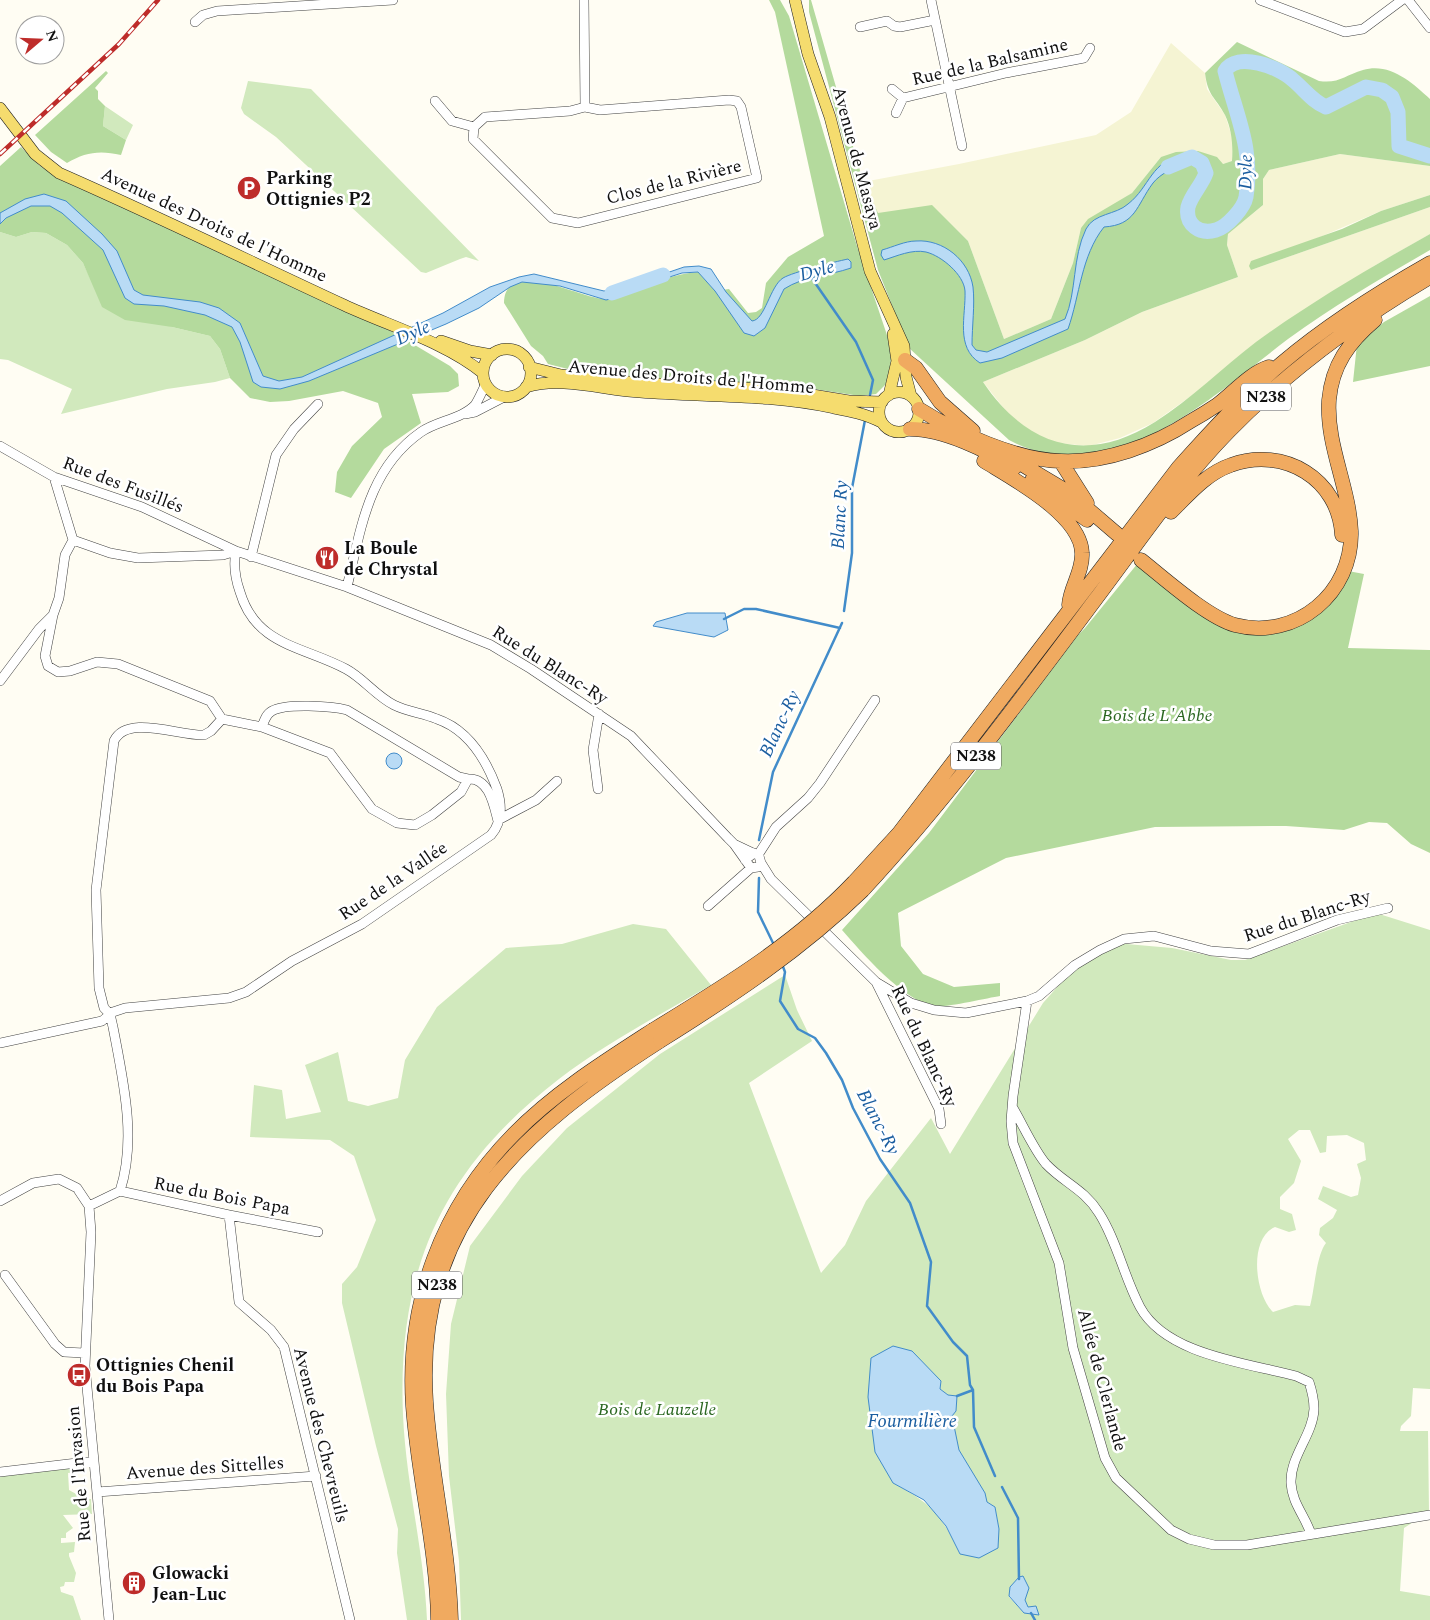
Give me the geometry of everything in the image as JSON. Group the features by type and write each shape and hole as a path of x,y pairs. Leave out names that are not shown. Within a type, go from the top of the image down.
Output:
{"highway":[{"name":"N238","path":"438,1620 434,1558 413,1404 412,1354 418,1314 434,1255 443,1232 478,1176 514,1134 579,1080 731,997 785,958 836,917 1178,468 1221,421 1282,363 1337,320 1430,262"},
{"name":"N238","path":"859,886 953,787 1150,526 1189,476 1229,432 1290,374 1345,331 1430,277"},
{"path":"1150,526 1170,513 1211,475 1230,465 1248,460 1271,459 1289,463 1307,472 1322,486 1334,503 1341,523 1342,543 1334,575 1324,590 1311,603 1281,617 1242,618 1206,601 1143,558 1214,615 1234,624 1254,628 1290,623 1315,610 1327,600 1338,586 1345,568 1351,531 1330,420 1332,379 1347,347 1404,292"},
{"path":"905,360 916,368 940,402 981,440 1018,453 1061,462 1092,460 1117,454 1162,438 1217,405 1265,368 1282,363"},
{"path":"910,430 939,433 1014,468 1115,537 1068,492 981,440 919,409"},
{"path":"960,442 968,452 1008,476 1060,513 1070,525 1079,540 1082,552 1077,578 1069,596 1069,610"},
{"path":"1061,462 1096,517"},
{"name":"N238","path":"451,1620 446,1553 426,1401 426,1353 438,1280 468,1214 507,1161 549,1120 657,1036"}],"main road":[{"name":"Avenue de Masaya","path":"795,0 808,54 830,117 870,271 904,346 911,396"},
{"name":"Avenue des Droits de l'Homme","path":"0,99 3,111 35,154 59,173 400,330 427,340"},
{"name":"Avenue de Masaya","path":"885,399 897,361 892,322"},
{"path":"427,340 436,340 470,351 492,354 504,350 516,351 525,358 529,367 530,375 526,387 515,395 504,397 492,392 484,379 466,360 427,340"},
{"path":"484,379 486,362 492,354"},
{"name":"Avenue des Droits de l'Homme","path":"529,367 561,374 640,384 782,390 849,401 885,399"},
{"name":"Avenue des Droits de l'Homme","path":"526,387 544,383 640,392 781,399 849,411 881,422"},
{"path":"900,392 911,396 919,409 919,417 910,430 897,433 890,430 881,422 879,409 885,399 900,392"}],"street":[{"path":"194,22 203,15 217,11 393,0"},
{"path":"584,0 584,107"},
{"path":"932,0 962,146"},
{"path":"1260,0 1345,32 1363,29 1402,0"},
{"path":"1408,0 1430,28"},
{"path":"860,26 887,21 894,26 900,27 935,20"},
{"name":"Rue de la Balsamine","path":"903,98 944,90 950,86 1088,61 1090,48"},
{"name":"Rue de la Balsamine","path":"892,89 903,98"},
{"name":"Rue de la Balsamine","path":"896,113 903,98"},
{"path":"435,101 452,120 474,127"},
{"name":"Clos de la Rivière","path":"737,101 741,107 757,178 578,223 564,222 552,218 473,139 474,127 485,118 570,111 584,107 600,110 737,101"},
{"path":"347,586 368,505 382,474 395,455 419,433 474,405 484,379"},
{"path":"457,415 475,412 504,397"},
{"path":"251,556 276,455 294,429 318,404"},
{"name":"Rue des Fusillés","path":"0,446 54,477 142,507 236,551"},
{"path":"54,477 74,540 65,555 59,598 53,615 45,656 46,663 53,670 67,672 92,662 114,663 210,701 222,719 262,727 330,753 372,809 397,823 415,824 432,815 462,792 468,779"},
{"name":"Rue du Blanc-Ry","path":"74,540 110,553 138,558 222,555 236,551 347,586 491,645 599,714 635,740 734,844 754,861 876,982 903,1000 946,1012 966,1013 1027,1001 1039,996 1066,971 1084,959 1124,939 1154,936 1211,952 1249,954 1337,920 1388,908"},
{"path":"236,551 234,572 241,597 261,628 282,643 352,672 394,705 440,720 463,734 478,750 490,771 500,800 500,821"},
{"path":"0,681 35,633 53,615"},
{"path":"708,906 740,880 776,827 808,798 875,700"},
{"path":"262,727 268,714 279,708 341,708 459,777 473,778 483,784 500,821"},
{"path":"598,789 594,750 599,714"},
{"path":"0,1201 33,1183 59,1179 77,1188 89,1206 120,1191 126,1168 128,1133 110,1014 104,1008 102,1001 98,972 96,890 113,750 119,734 134,727 204,735 211,731 222,719"},
{"name":"Rue de la Vallée","path":"0,1043 102,1021 110,1014 132,1006 229,998 246,992 292,961 369,920 491,835 500,821 536,800 557,781"},
{"name":"Rue du Blanc-Ry","path":"876,982 939,1109 941,1124"},
{"name":"Allée de Clerlande","path":"1027,1001 1015,1075 1011,1121 1014,1147 1059,1263 1073,1348 1104,1458 1113,1475 1164,1524 1181,1536 1200,1542 1236,1546 1430,1516"},
{"path":"1013,1108 1045,1163 1083,1191 1099,1213 1141,1308 1168,1337 1201,1352 1296,1376 1309,1382 1314,1400 1313,1418 1295,1460 1291,1482 1296,1504 1311,1534"},
{"name":"Rue du Bois Papa","path":"120,1191 318,1232"},
{"name":"Rue de l'Invasion","path":"89,1206 90,1232 84,1353 109,1620"},
{"name":"Avenue des Chevreuils","path":"229,1215 238,1302 272,1330 284,1347 350,1620"},
{"path":"5,1275 55,1344 64,1352 84,1353"},
{"path":"0,1472 94,1461"},
{"name":"Avenue des Sittelles","path":"97,1492 316,1476"}],"green space":[{"path":"769,0 780,0 789,16 857,246 888,338 891,358 890,374 885,385 876,394 860,396 814,389 664,380 580,372 548,364 543,356 531,346 504,303 508,289 518,282 531,281 548,284 607,299 665,279 698,272 715,291 729,289 748,313 756,312 762,308 766,283 788,257 824,236 775,12"},
{"path":"809,0 811,0 863,181 878,213 932,205 968,241 1004,339 1051,319 1073,263 1081,228 1088,219 1132,193 1161,157 1176,152 1198,151 1217,157 1223,164 1232,161 1231,132 1225,115 1210,92 1205,73 1237,42 1319,81 1337,80 1373,68 1391,71 1408,80 1430,99 1430,166 1340,154 1269,170 1263,179 1263,205 1228,234 1227,245 1238,277 1142,312 1085,340 983,382 1000,404 1019,422 1039,435 1060,442 1082,445 1106,443 1130,435 1168,413 1256,342 1341,285 1430,234 1430,250 1322,315 1227,386 1193,410 1158,431 1122,447 1085,455 1047,454 1009,440 909,348 878,270 809,12"},
{"path":"1171,43 1205,73 1207,89 1225,115 1233,140 1232,161 1223,164 1161,157 1132,193 1081,228 1073,263 1051,319 1004,339 968,241 932,206 878,214 863,182 1096,135 1131,112"},
{"path":"106,71 108,73 95,88 98,91 98,99 105,106 103,126 126,140 121,155 106,153 86,154 67,163 51,152 35,135"},
{"path":"248,81 311,89 479,261 466,257 426,273 421,272 276,137 244,114 241,108"},
{"path":"105,106 133,125 126,140 103,126"},
{"path":"21,147 39,165 57,177 393,332 450,366 458,374 459,386 448,392 412,394 421,423 384,449 351,498 335,492 337,472 352,446 382,417 378,403 343,391 289,401 270,402 250,398 230,378 220,349 210,336 172,327 125,320 102,307 83,263 67,245 46,233 32,232 16,237 0,232 0,166"},
{"path":"1340,154 1430,166 1430,195 1381,211 1313,240 1251,270 1430,207 1430,234 1374,266 1153,423 1120,438 1089,446 1056,443 1028,431 1006,411 983,382 1085,340 1142,312 1238,277 1227,245 1228,234 1263,205 1263,179 1269,170"},
{"path":"1430,195 1430,207 1251,270 1249,266 1251,261 1342,229 1381,211"},
{"path":"0,232 16,237 32,232 46,233 67,245 83,263 90,278 172,327 210,336 220,349 230,378 167,389 61,414 72,389 8,360 0,359"},
{"path":"1430,296 1430,366 1353,382 1357,344 1384,322"},
{"name":"Bois de L'Abbe","path":"1138,563 1213,618 1294,626 1348,571 1364,574 1348,648 1430,650 1430,853 1411,844 1387,823 1369,822 1344,830 1286,826 1155,827 1006,858 898,913 901,946 923,974 954,987 1000,983 1000,996 937,1007 920,1001 895,985 842,930 929,833 1078,635"},
{"name":"Bois de Lauzelle","path":"1376,913 1430,930 1430,1389 1413,1388 1411,1416 1401,1426 1400,1431 1428,1431 1429,1512 1404,1528 1400,1591 1430,1596 1430,1620 461,1620 459,1561 449,1476 446,1394 451,1324 470,1246 522,1176 567,1128 660,1054 785,975 797,1010 812,1041 749,1083 821,1273 845,1245 866,1201 931,1118 950,1154 1043,1003 1075,967 1115,943 1172,948 1231,960 1245,960","holes":["1299,1130 1310,1130 1320,1153 1326,1152 1327,1136 1347,1135 1364,1143 1366,1160 1357,1164 1361,1178 1358,1195 1351,1197 1323,1186 1318,1199 1337,1210 1333,1218 1320,1228 1319,1235 1326,1243 1320,1256 1310,1306 1295,1305 1273,1312 1262,1293 1257,1268 1258,1255 1266,1233 1275,1227 1289,1232 1296,1230 1292,1214 1280,1209 1280,1197 1294,1183 1301,1161 1288,1139","934,1375 941,1381 940,1389 948,1395 953,1430 959,1450 982,1489 987,1503 995,1507 999,1529 960,1554 941,1519 934,1511 917,1497 893,1483","1013,1584 1026,1593 1025,1600 1028,1607 1024,1613 1009,1597"]},
{"path":"633,924 666,929 711,985 595,1053 559,1079 518,1113 484,1149 457,1186 435,1226 419,1268 408,1314 403,1362 403,1415 427,1620 407,1620 397,1553 398,1529 342,1303 342,1284 357,1267 376,1220 354,1156 330,1140 250,1137 254,1085 282,1090 286,1119 321,1112 305,1065 338,1052 348,1101 368,1106 398,1098 405,1060 437,1007 506,948 562,944"},
{"path":"76,1466 75,1472 68,1473 69,1490 85,1499 91,1499 92,1514 63,1515 73,1528 66,1533 66,1538 61,1538 61,1543 75,1542 74,1552 69,1553 69,1556 76,1573 74,1582 65,1582 64,1586 60,1587 61,1592 73,1596 81,1620 0,1620 0,1476"}],"water":[{"path":"1184,155 1186,162 1156,179 1129,218 1123,223 1104,227 1096,238 1082,276 1068,329 1002,358 980,363 967,349 964,330 964,285 951,267 932,254 921,251 910,252 884,260 881,255 882,250 912,241 926,241 953,253 971,277 974,308 972,345 976,350 987,352 1065,319 1069,308 1078,251 1086,229 1094,220 1128,204 1164,162"},
{"name":"Dyle","path":"44,194 66,201 102,234 117,251 134,290 143,295 200,302 219,308 240,323 263,376 279,381 302,377 443,313 490,287 534,274 604,291 620,289 684,267 699,266 711,269 726,292 752,321 760,315 774,288 783,278 804,270 848,259 851,262 851,268 800,281 784,289 765,328 754,336 744,333 715,291 698,272 682,273 619,297 606,300 560,286 522,282 510,287 479,308 446,324 309,381 280,389 261,387 253,382 240,342 232,327 205,315 164,306 134,304 125,298 103,250 62,213 50,206 31,206 6,218 0,224 0,213 25,199"},
{"path":"687,613 725,613 728,630 714,637 653,626 656,622"},
{"path":"391,753 397,753 402,758 400,767 391,769 386,764 386,758"},
{"name":"Fourmilière","path":"893,1346 912,1351 941,1381 940,1389 948,1395 957,1396 956,1411 952,1416 959,1450 985,1493 987,1502 995,1507 999,1529 998,1548 979,1558 960,1554 946,1526 924,1500 893,1483 875,1452 868,1397 871,1358"},
{"path":"1023,1576 1029,1588 1025,1600 1028,1607 1036,1606 1039,1615 1024,1613 1009,1596 1010,1587 1019,1577"}],"waterway":[{"name":"Dyle","path":"1168,167 1192,157 1202,163 1206,173 1188,207 1191,224 1199,230 1216,230 1230,221 1239,211 1246,197 1248,164 1243,133 1225,71 1231,65 1239,62 1258,63 1278,70 1287,75 1321,105 1326,107 1366,87 1382,90 1392,97 1398,112 1399,146 1430,156"},
{"name":"Dyle","path":"612,293 663,275"},
{"name":"Blanc Ry","path":"811,277 856,342 873,380 870,395"},
{"name":"Blanc Ry","path":"844,611 852,553 852,488 865,420"},
{"path":"724,619 744,609 756,609 840,628"},
{"name":"Blanc-Ry","path":"759,840 773,772 842,623"},
{"name":"Blanc-Ry","path":"759,878 758,912 774,945"},
{"name":"Blanc-Ry","path":"782,964 785,972 780,1001 798,1029 815,1038 826,1053 842,1080 853,1108 880,1159 910,1203 931,1262 927,1306 953,1342 967,1356 970,1385 973,1390 974,1427 995,1476"},
{"path":"957,1396 973,1390"},
{"path":"1002,1487 1018,1518 1019,1579"},
{"path":"1031,1613 1035,1620"}],"railway":[{"path":"0,154 119,44 158,0"}],"place":[{"name":"Parking Ottignies P2","path":"249,188"},
{"name":"La Boule de Chrystal","path":"327,558"},
{"name":"Ottignies Chenil du Bois Papa","path":"79,1375"},
{"name":"Glowacki Jean-Luc","path":"134,1583"}]}
